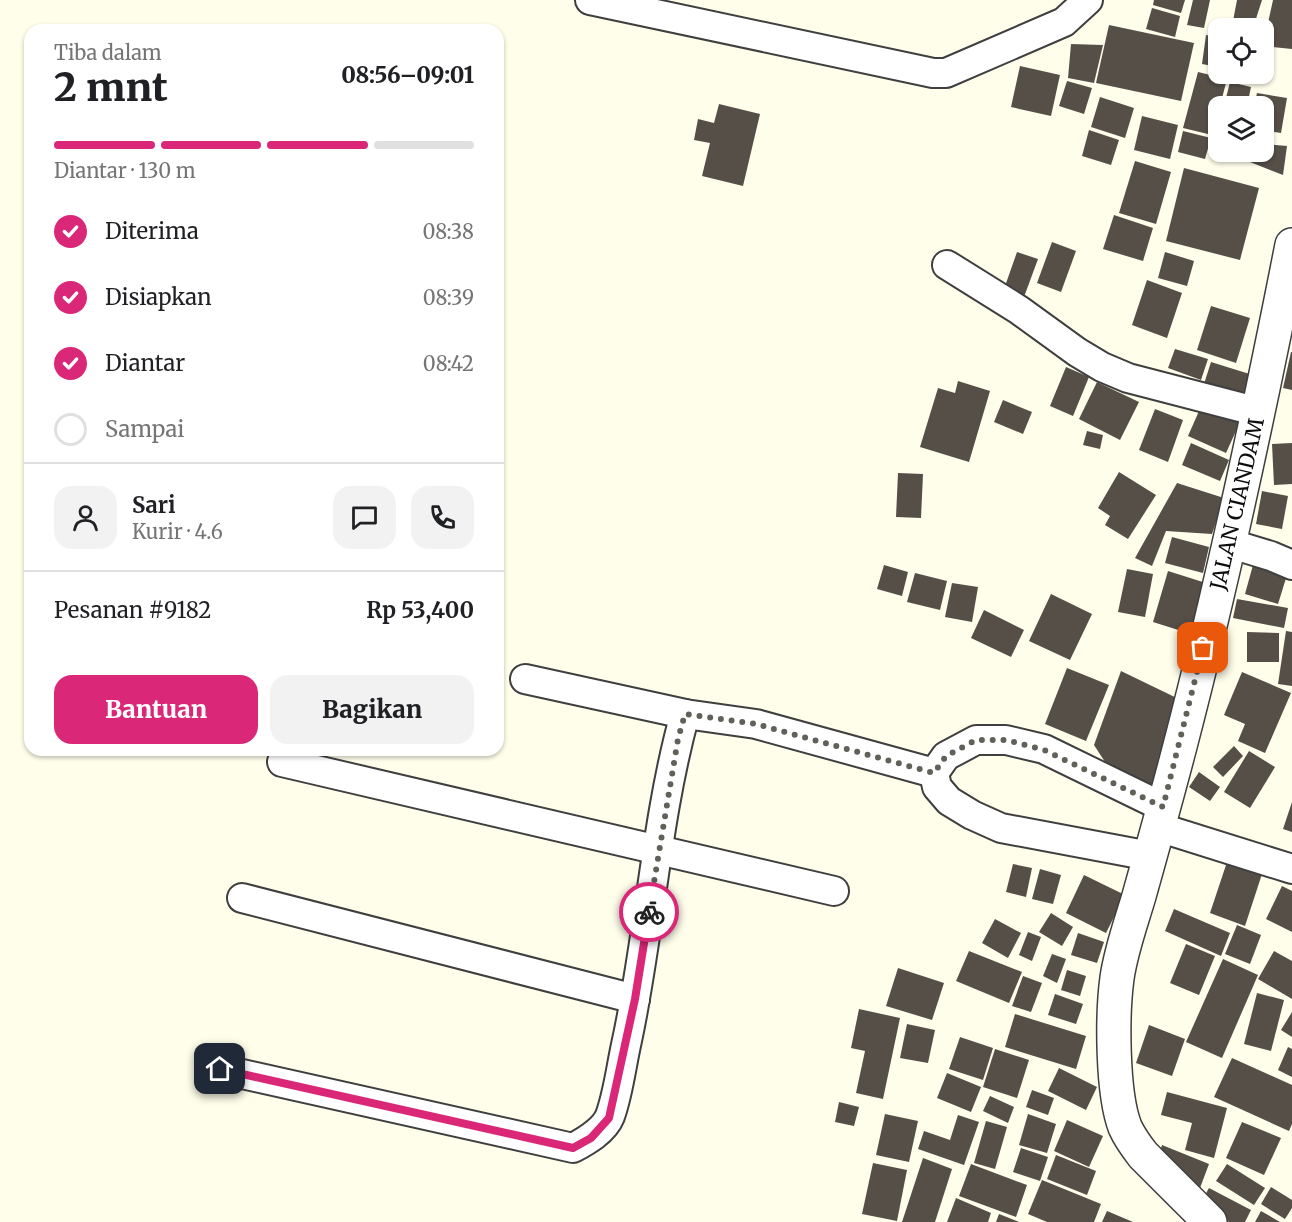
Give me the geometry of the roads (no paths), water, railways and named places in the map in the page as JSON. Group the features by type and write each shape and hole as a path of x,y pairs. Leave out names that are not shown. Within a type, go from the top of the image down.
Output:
{"street":[{"path":"590,0 933,73 946,73 1008,44 1064,22 1088,0"},
{"name":"JALAN CIANDAM","path":"1210,1222 1133,1143 1121,1114 1114,1052 1117,975 1180,746 1259,412 1292,246"},
{"path":"946,265 1102,367 1128,378 1259,412"},
{"path":"1228,543 1292,565"},
{"path":"525,679 685,714 756,724 934,773"},
{"path":"220,1069 573,1148 591,1138 609,1118 635,999 678,739 685,714"},
{"path":"1157,830 1044,750 1006,740 976,740 946,756 934,773 937,787 949,801 972,815 1001,828 1157,830 1292,869"},
{"path":"282,762 834,891"},
{"path":"242,898 635,999"}]}
